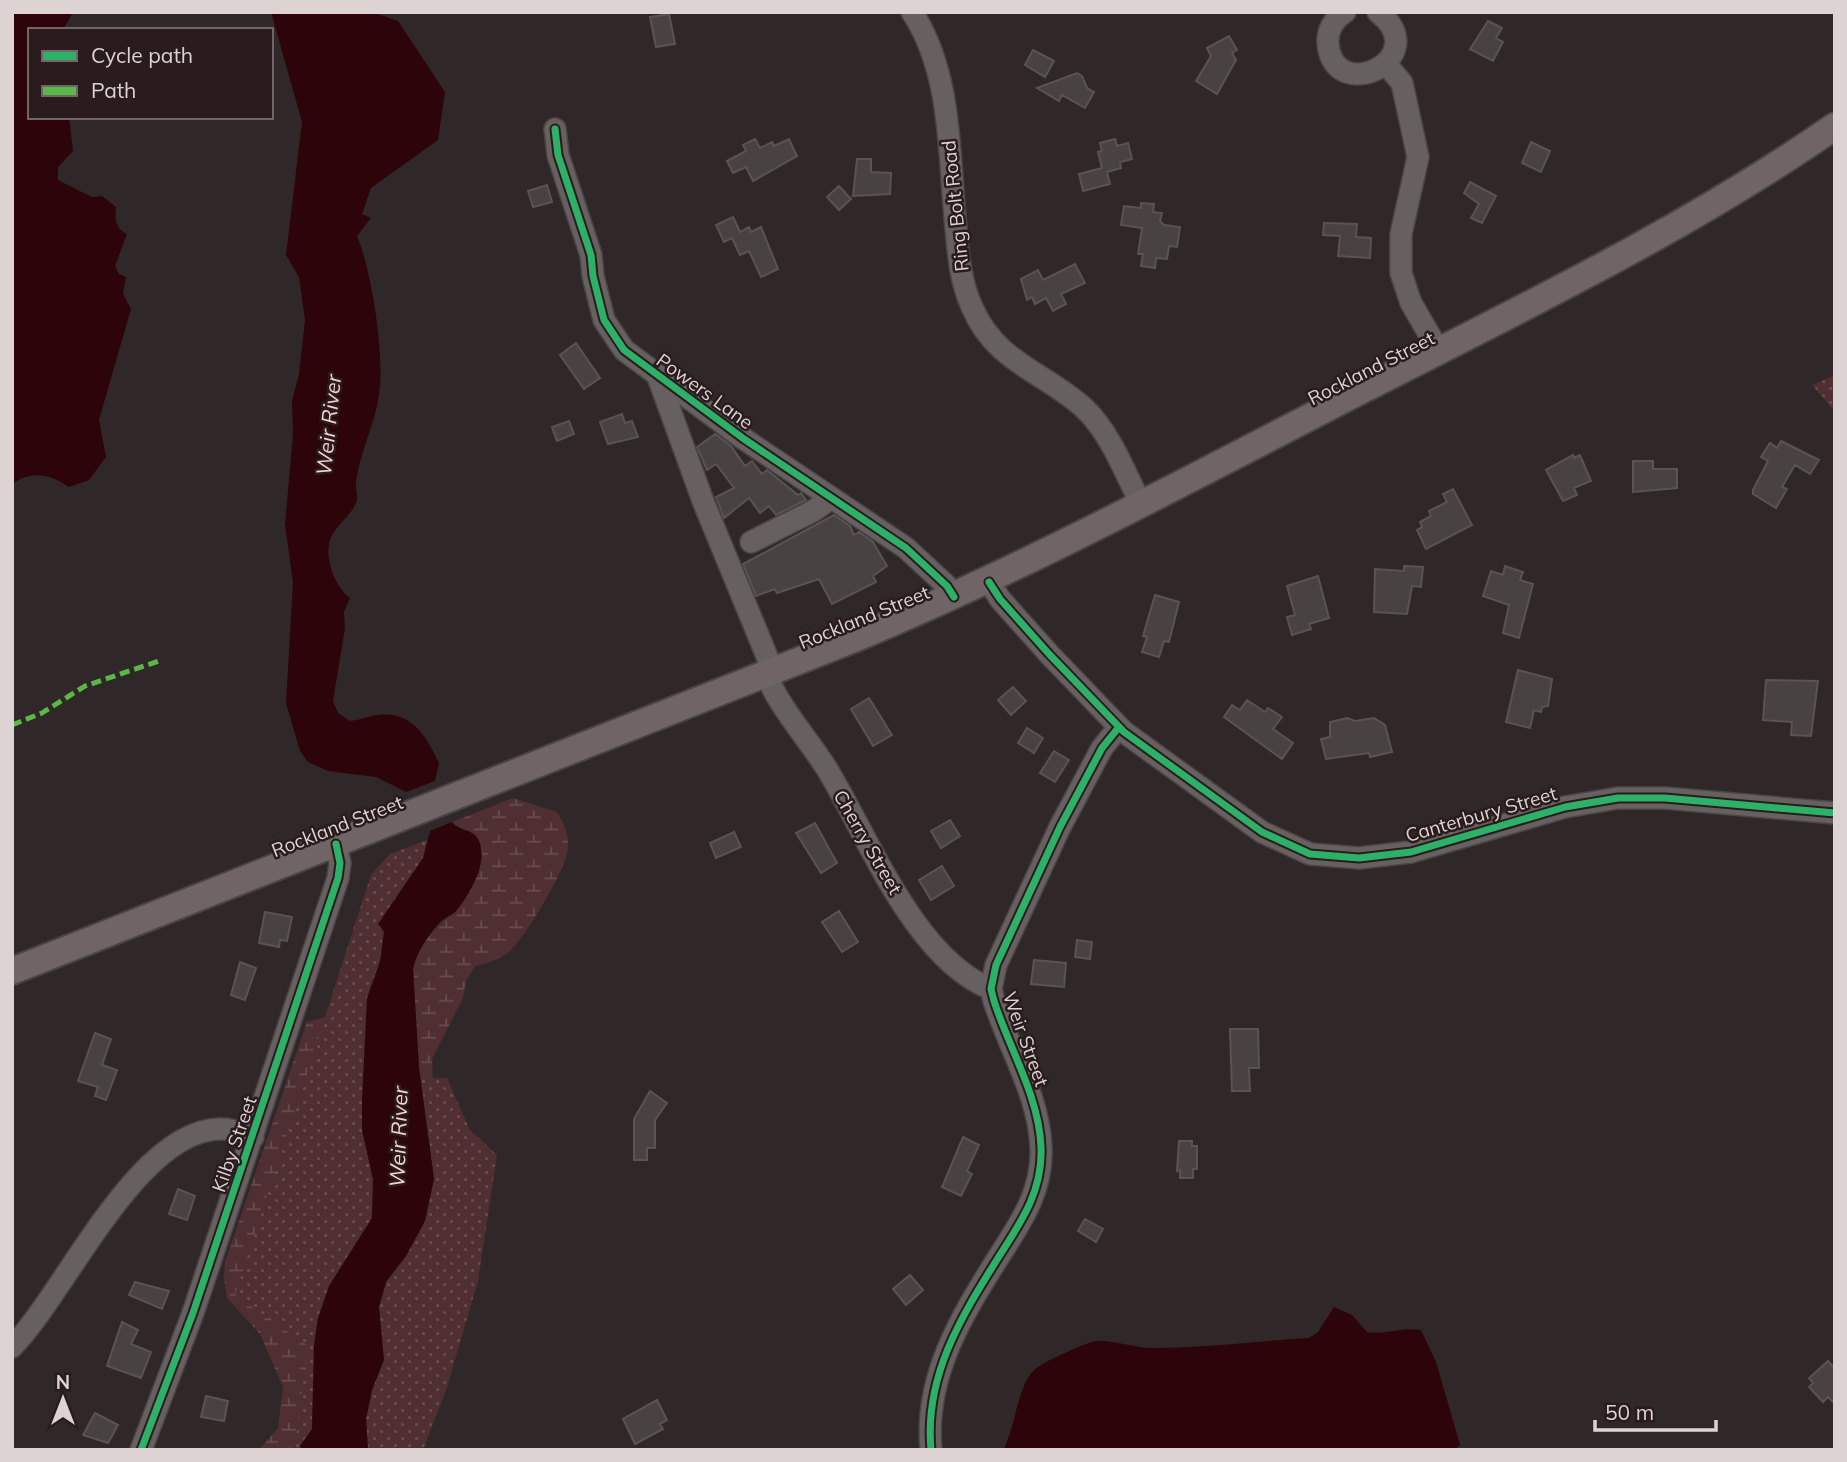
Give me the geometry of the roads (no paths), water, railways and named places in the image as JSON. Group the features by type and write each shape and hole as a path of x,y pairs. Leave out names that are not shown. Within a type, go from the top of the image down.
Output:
{"main road":[{"name":"Rockland Street","path":"12,971 770,672 989,582 1658,237 1835,126"}],"street":[{"name":"Ring Bolt Road","path":"912,12 928,45 940,83 961,272 972,308 992,340 1010,358 1076,401 1091,416 1142,503"},
{"path":"1345,12 1335,20 1328,37 1328,47 1336,64 1352,74 1361,75 1371,74 1386,64 1392,55 1395,36 1391,26 1378,12"},
{"path":"1386,64 1399,78 1405,90 1418,157 1401,234 1402,273 1411,303 1439,351"},
{"name":"Powers Lane","path":"555,129 558,155 591,255 593,276 604,320 624,350 744,439 906,548 947,586 954,597"},
{"name":"Cherry Street","path":"659,377 703,501 770,672 774,693 827,770 923,934 946,960 969,978 992,989"},
{"path":"751,542 813,511 832,498"},
{"name":"Canterbury Street","path":"989,582 1032,636 1119,727 1167,765 1262,832 1297,850 1321,856 1359,858 1411,852 1564,807 1618,797 1665,798 1835,813"},
{"name":"Weir Street","path":"931,1450 930,1408 942,1362 965,1312 1026,1214 1039,1179 1041,1147 1037,1114 992,989 996,965 1041,864 1102,748 1119,727"},
{"name":"Kilby Street","path":"141,1450 193,1312 338,878 340,863 336,844"},
{"path":"12,1347 63,1281 114,1205 145,1171 185,1139 206,1131 226,1129 253,1137"}],"water":[{"path":"12,12 73,12 64,28 28,28 28,119 69,119 73,151 58,167 58,180 92,197 102,196 116,207 117,223 127,234 115,266 119,274 126,277 123,294 131,309 99,420 106,457 89,480 69,487 41,475 27,477 12,484"},
{"name":"Weir River","path":"271,12 372,12 398,21 445,92 438,140 371,188 362,214 371,218 357,236 368,271 376,314 380,359 379,395 358,472 357,500 334,533 328,552 336,581 350,598 344,612 345,628 333,701 338,713 350,721 390,715 409,721 423,735 439,763 435,781 406,792 376,777 328,771 308,762 300,751 286,703 293,582 285,525 293,434 292,401 299,374 305,320 299,277 286,255 302,122"},
{"name":"Weir River","path":"452,822 476,836 482,857 477,876 467,895 455,912 442,920 432,932 420,950 413,969 419,1067 434,1179 425,1221 406,1256 386,1282 379,1307 384,1360 372,1390 366,1419 368,1450 302,1450 300,1446 312,1429 314,1345 318,1318 329,1286 372,1218 373,1179 362,1130 362,1101 367,998 380,961 384,932 378,924 423,858 430,831"},
{"path":"1334,1307 1352,1315 1367,1332 1421,1330 1436,1362 1460,1445 1454,1450 1003,1450 1021,1394 1031,1374 1042,1364 1076,1348 1096,1341 1154,1348 1309,1338 1318,1332"}]}
